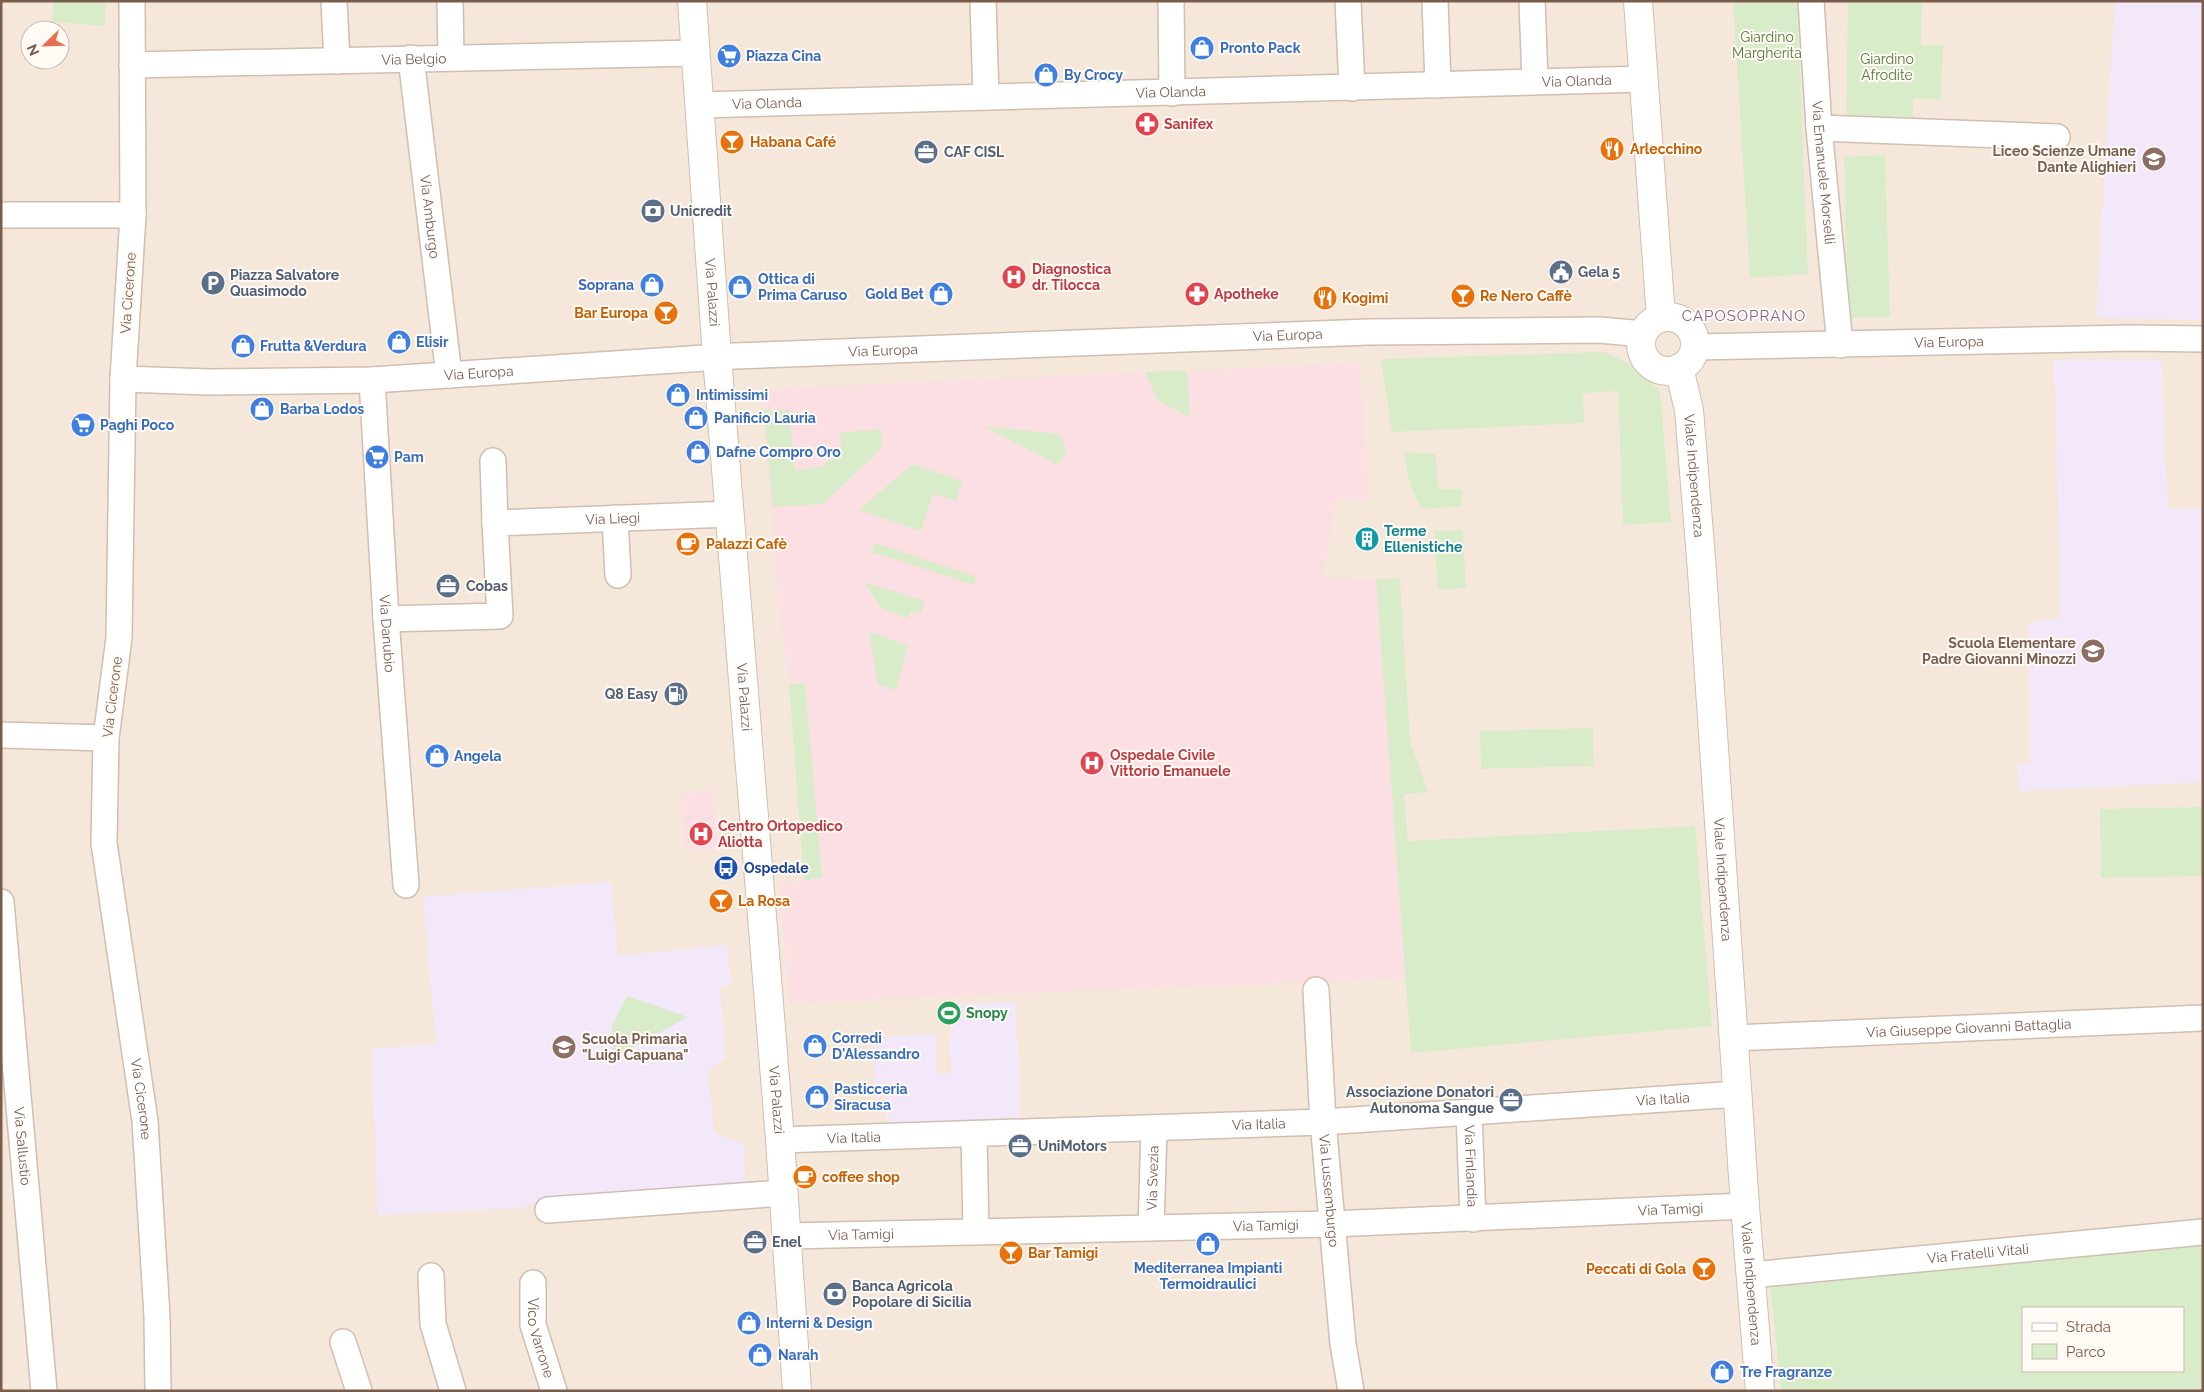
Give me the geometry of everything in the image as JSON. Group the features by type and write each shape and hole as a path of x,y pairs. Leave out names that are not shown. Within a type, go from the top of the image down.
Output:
{"street":[{"name":"Via Cicerone","path":"132,1 133,215 123,379 119,638 106,738 104,843 145,1121 157,1316 158,1391"},
{"path":"334,1 337,61"},
{"path":"450,1 451,58"},
{"name":"Via Palazzi","path":"692,1 717,357 780,1140 797,1391"},
{"path":"983,1 986,97"},
{"path":"1171,1 1172,93"},
{"path":"1348,1 1352,88"},
{"path":"1435,1 1438,84"},
{"path":"1532,1 1535,80"},
{"path":"1638,1 1643,78 1652,326 1641,346 1645,358 1654,367 1666,371 1679,368 1692,356 1694,347 1691,330 1686,323 1678,319 1652,326"},
{"name":"Via Emanuele Morselli","path":"1811,1 1819,128 1840,345"},
{"name":"Via Belgio","path":"132,65 696,53"},
{"name":"Via Amburgo","path":"410,58 449,375"},
{"name":"Via Olanda","path":"700,105 1352,88 1535,80 1643,78"},
{"path":"1819,128 2057,137"},
{"path":"1,215 133,215"},
{"name":"Via Europa","path":"123,379 210,382 372,380 717,357 1368,332 1600,330 1652,326"},
{"name":"Via Europa","path":"1694,347 2132,338 2203,339"},
{"name":"Viale Indipendenza","path":"1679,368 1689,410 1702,571 1745,1206 1760,1391"},
{"name":"Via Danubio","path":"372,380 386,618 406,885"},
{"path":"386,618 500,616 493,461"},
{"name":"Via Liegi","path":"495,523 730,514"},
{"path":"615,518 618,575"},
{"path":"1,735 106,738"},
{"name":"Via Sallustio","path":"1,902 44,1391"},
{"name":"Via Lussemburgo","path":"1316,990 1323,1122 1343,1344 1351,1391"},
{"name":"Via Giuseppe Giovanni Battaglia","path":"1734,1038 2203,1018"},
{"name":"Via Italia","path":"780,1140 1323,1122 1469,1114 1738,1094"},
{"name":"Via Finlandia","path":"1469,1114 1473,1219"},
{"name":"Via Svezia","path":"1151,1228 1154,1128"},
{"path":"974,1134 976,1231"},
{"path":"548,1210 783,1193"},
{"name":"Via Tamigi","path":"786,1236 1332,1224 1745,1206"},
{"name":"Via Fratelli Vitali","path":"1751,1275 2203,1232"},
{"path":"432,1276 434,1324 453,1391"},
{"name":"Vico Varrone","path":"534,1284 533,1326 554,1391"},
{"path":"343,1342 358,1391"}],"shaded area":[{"path":"1,1 2203,1 2203,1245 1770,1285 1781,1391 1,1391"},
{"name":"Liceo Scienze Umane Dante Alighieri","path":"2115,1 2203,1 2203,320 2096,318"},
{"path":"2054,360 2161,360 2168,509 2203,508 2203,782 2019,791 2017,765 2030,762 2029,623 2061,617"},
{"name":"Ospedale Civile Vittorio Emanuele","path":"1360,363 1369,498 1336,501 1323,578 1376,579 1405,978 832,1001 790,1005 779,883 804,880 789,684 778,602 762,389"},
{"name":"Centro Ortopedico Aliotta","path":"713,791 719,848 686,851 680,794"},
{"name":"Scuola Primaria \"Luigi Capuana\"","path":"611,882 618,956 727,945 731,985 720,986 725,1058 708,1071 714,1132 744,1145 746,1188 548,1199 521,1208 378,1215 372,1049 436,1044 423,897"},
{"path":"1016,1002 1020,1119 887,1124 885,1091 875,1091 874,1037 936,1034 937,1073 951,1073 949,1004"}],"green space":[{"path":"53,1 106,1 105,26 70,23 70,20 52,20"},
{"name":"Giardino Margherita","path":"1733,1 1797,1 1808,274 1750,278"},
{"name":"Giardino Afrodite","path":"1848,1 1922,1 1921,45 1943,45 1941,99 1913,99 1913,117 1846,115"},
{"path":"1885,155 1890,317 1849,318 1844,157"},
{"path":"1604,352 1621,359 1635,368 1660,392 1671,522 1623,525 1618,391 1583,393 1584,423 1392,432 1381,359"},
{"path":"1187,370 1190,417 1158,401 1145,372"},
{"path":"764,410 789,410 795,471 823,466 841,449 840,433 881,429 882,448 823,504 773,507"},
{"path":"983,426 1059,434 1067,451 1058,465"},
{"path":"1404,452 1436,454 1438,489 1462,489 1462,506 1422,509 1410,485"},
{"path":"912,464 962,481 956,501 933,494 921,531 859,510"},
{"path":"1463,530 1466,588 1438,590 1434,531"},
{"path":"875,543 977,577 974,585 872,552"},
{"path":"1400,578 1410,741 1428,792 1404,794 1408,841 1695,826 1712,1026 1411,1053 1376,579"},
{"path":"864,582 925,601 921,613 911,611 908,618 882,609"},
{"path":"869,631 908,646 896,690 878,685"},
{"path":"789,684 805,684 822,877 804,881"},
{"path":"1593,728 1594,766 1481,769 1480,731"},
{"path":"2203,807 2203,876 2101,878 2100,809"},
{"path":"627,996 688,1017 612,1059 612,1026"},
{"path":"2203,1245 2203,1391 1781,1391 1770,1285"}],"place":[{"name":"Pronto Pack","path":"1202,48"},
{"name":"Piazza Cina","path":"729,56"},
{"name":"By Crocy","path":"1046,75"},
{"name":"Sanifex","path":"1147,124"},
{"name":"Habana Café","path":"732,142"},
{"name":"Arlecchino","path":"1612,149"},
{"name":"CAF CISL","path":"926,152"},
{"name":"Liceo Scienze Umane Dante Alighieri","path":"2154,159"},
{"name":"Unicredit","path":"653,211"},
{"name":"Gela 5","path":"1561,272"},
{"name":"Diagnostica dr. Tilocca","path":"1014,277"},
{"name":"Piazza Salvatore Quasimodo","path":"213,283"},
{"name":"Soprana","path":"652,285"},
{"name":"Ottica di Prima Caruso","path":"740,287"},
{"name":"Gold Bet","path":"941,294"},
{"name":"Apotheke","path":"1197,294"},
{"name":"Re Nero Caffè","path":"1463,296"},
{"name":"Kogimi","path":"1325,298"},
{"name":"Bar Europa","path":"666,313"},
{"name":"Elisir","path":"399,342"},
{"name":"Frutta &Verdura","path":"243,346"},
{"name":"Intimissimi","path":"678,395"},
{"name":"Barba Lodos","path":"262,409"},
{"name":"Panificio Lauria","path":"696,418"},
{"name":"Paghi Poco","path":"83,425"},
{"name":"Dafne Compro Oro","path":"698,452"},
{"name":"Pam","path":"377,457"},
{"name":"Terme Ellenistiche","path":"1367,539"},
{"name":"Palazzi Cafè","path":"688,544"},
{"name":"Cobas","path":"448,586"},
{"name":"Scuola Elementare Padre Giovanni Minozzi","path":"2093,651"},
{"name":"Q8 Easy","path":"676,694"},
{"name":"Angela","path":"437,756"},
{"name":"Ospedale Civile Vittorio Emanuele","path":"1092,763"},
{"name":"Centro Ortopedico Aliotta","path":"701,834"},
{"name":"Ospedale","path":"726,868"},
{"name":"La Rosa","path":"721,901"},
{"name":"Snopy","path":"949,1013"},
{"name":"Corredi D'Alessandro","path":"815,1046"},
{"name":"Scuola Primaria \"Luigi Capuana\"","path":"564,1047"},
{"name":"Pasticceria Siracusa","path":"817,1097"},
{"name":"Associazione Donatori Autonoma Sangue","path":"1511,1100"},
{"name":"UniMotors","path":"1020,1146"},
{"name":"coffee shop","path":"805,1177"},
{"name":"Enel","path":"755,1242"},
{"name":"Mediterranea Impianti Termoidraulici","path":"1208,1244"},
{"name":"Bar Tamigi","path":"1011,1253"},
{"name":"Peccati di Gola","path":"1704,1269"},
{"name":"Banca Agricola Popolare di Sicilia","path":"835,1294"},
{"name":"Interni & Design","path":"749,1323"},
{"name":"Narah","path":"760,1355"},
{"name":"Tre Fragranze","path":"1722,1372"}],"district":[{"name":"CAPOSOPRANO","path":"1744,316"}]}
